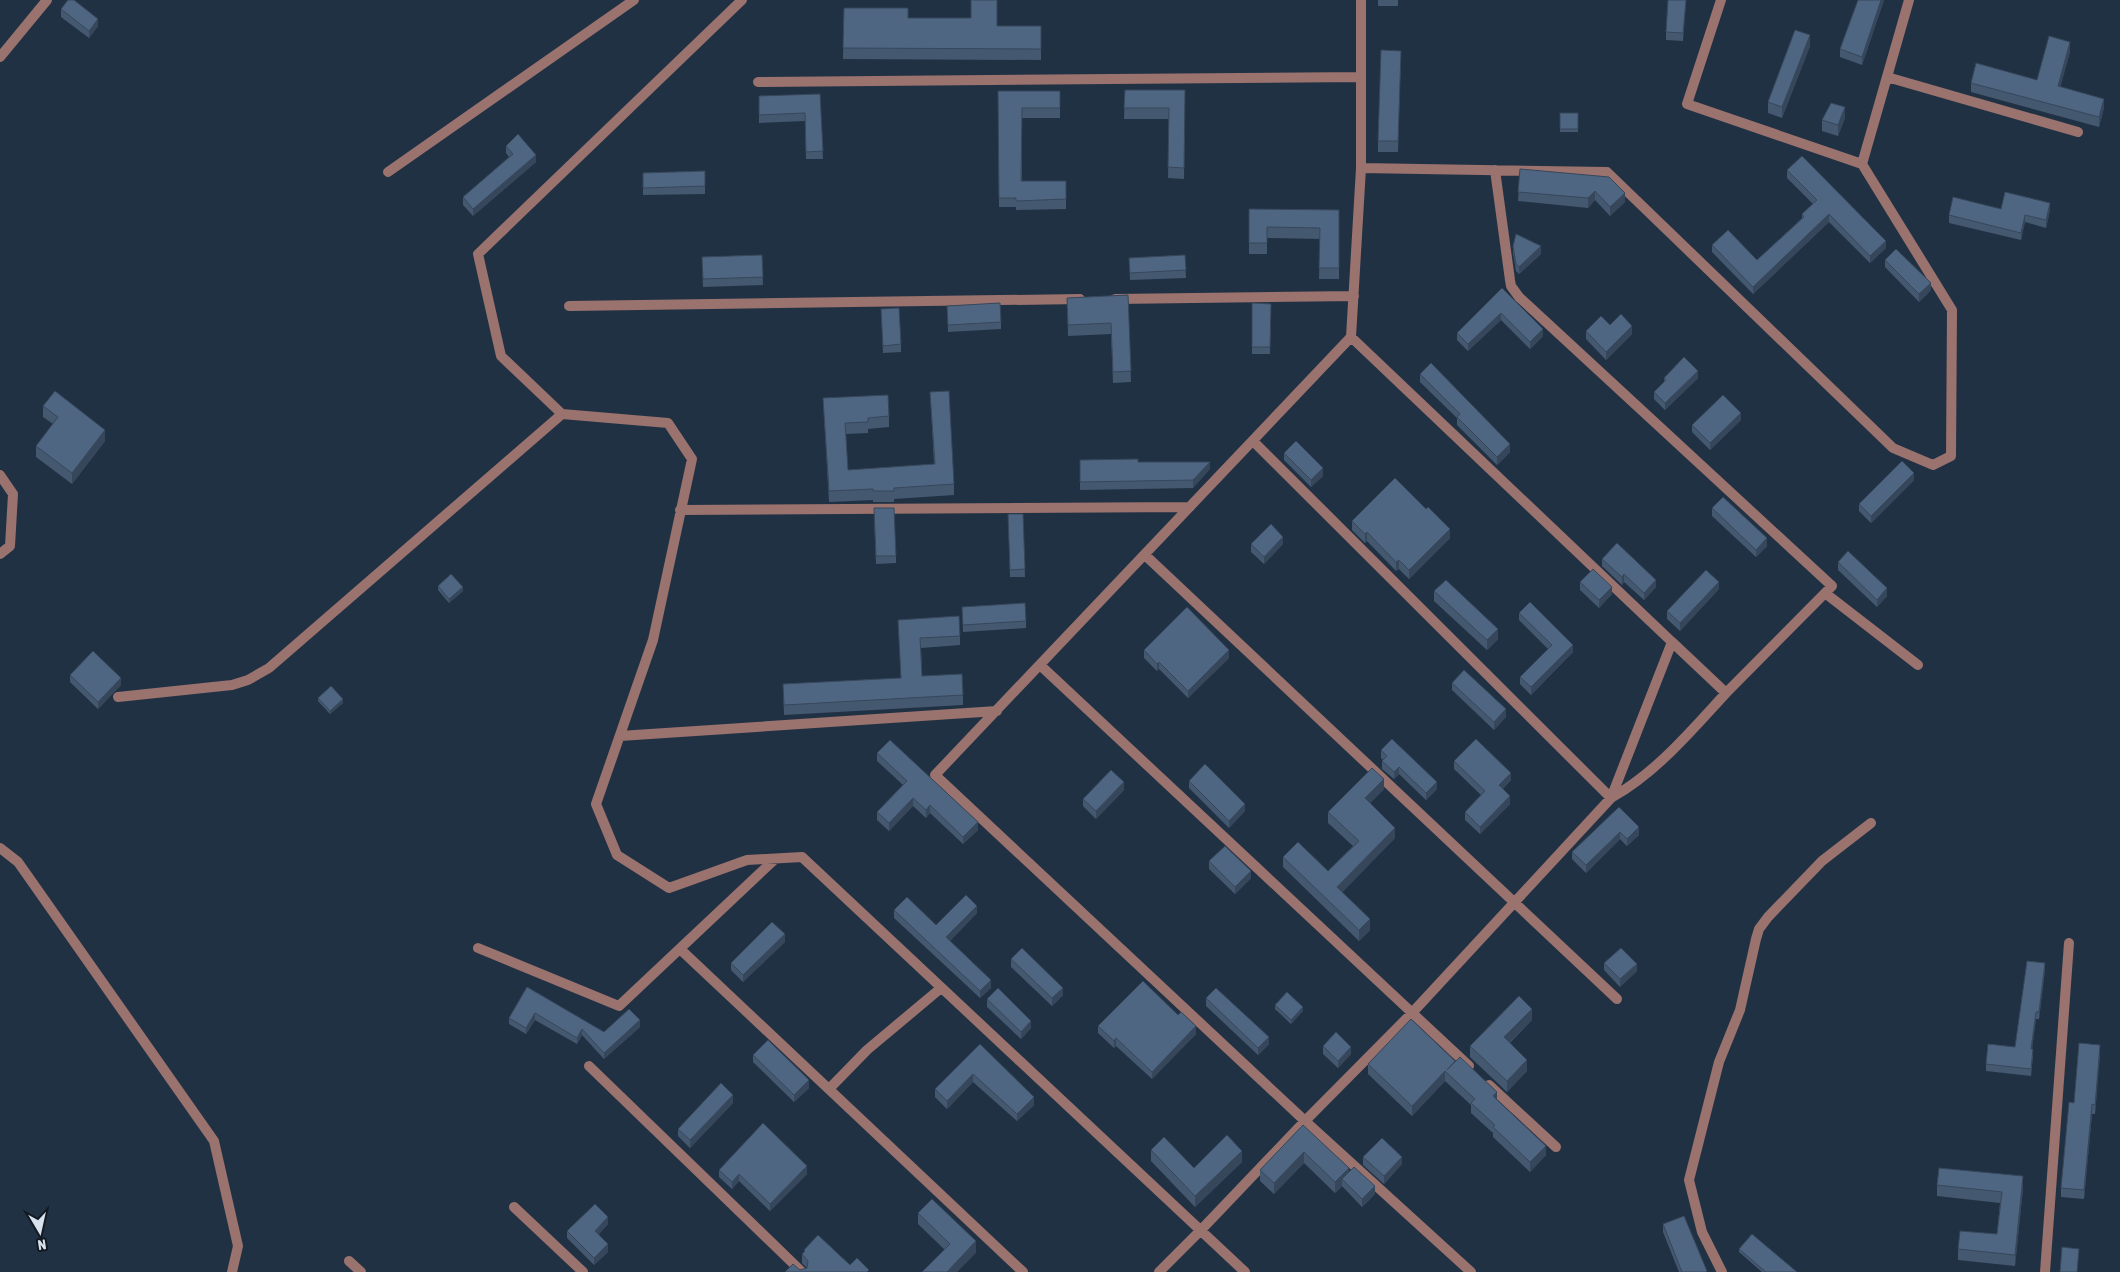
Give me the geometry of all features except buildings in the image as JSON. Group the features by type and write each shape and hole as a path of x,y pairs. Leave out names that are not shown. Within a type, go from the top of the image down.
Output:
{"street":[{"path":"0,57 47,0"},
{"path":"388,172 634,0"},
{"path":"742,0 478,254 500,356 562,414 668,422 692,459 653,640 596,804 617,855 669,888 747,860 802,857 1245,1272"},
{"path":"1361,0 1361,168 1351,337 935,775 1305,1121 1471,1272"},
{"path":"1361,168 1607,172 1893,448 1933,465 1951,456 1952,310 1862,164 1687,104 1721,0"},
{"path":"1862,164 1909,0"},
{"path":"758,82 1361,77"},
{"path":"1887,77 2078,132"},
{"path":"1159,1272 1412,1013 1611,798 1630,788 1684,739 1726,693 1832,586 1514,291 1510,280 1495,170"},
{"path":"569,306 1354,296"},
{"path":"1351,337 1726,693"},
{"path":"118,698 232,686 248,680 269,668 562,414"},
{"path":"1253,441 1611,798"},
{"path":"0,475 13,494 10,546 0,554"},
{"path":"680,510 1190,507"},
{"path":"1145,555 1617,999"},
{"path":"1825,592 1918,665"},
{"path":"1611,798 1672,642"},
{"path":"1040,665 1556,1147"},
{"path":"620,736 997,711"},
{"path":"1722,1272 1702,1232 1689,1180 1719,1062 1740,1010 1759,929 1768,917 1822,861 1871,823"},
{"path":"0,848 18,862 214,1141 238,1246 232,1272"},
{"path":"478,948 619,1006 775,859"},
{"path":"2045,1272 2069,943"},
{"path":"680,949 1023,1272"},
{"path":"829,1089 867,1050 942,988"},
{"path":"589,1066 802,1272"},
{"path":"514,1207 584,1272"},
{"path":"349,1261 361,1272"}]}
